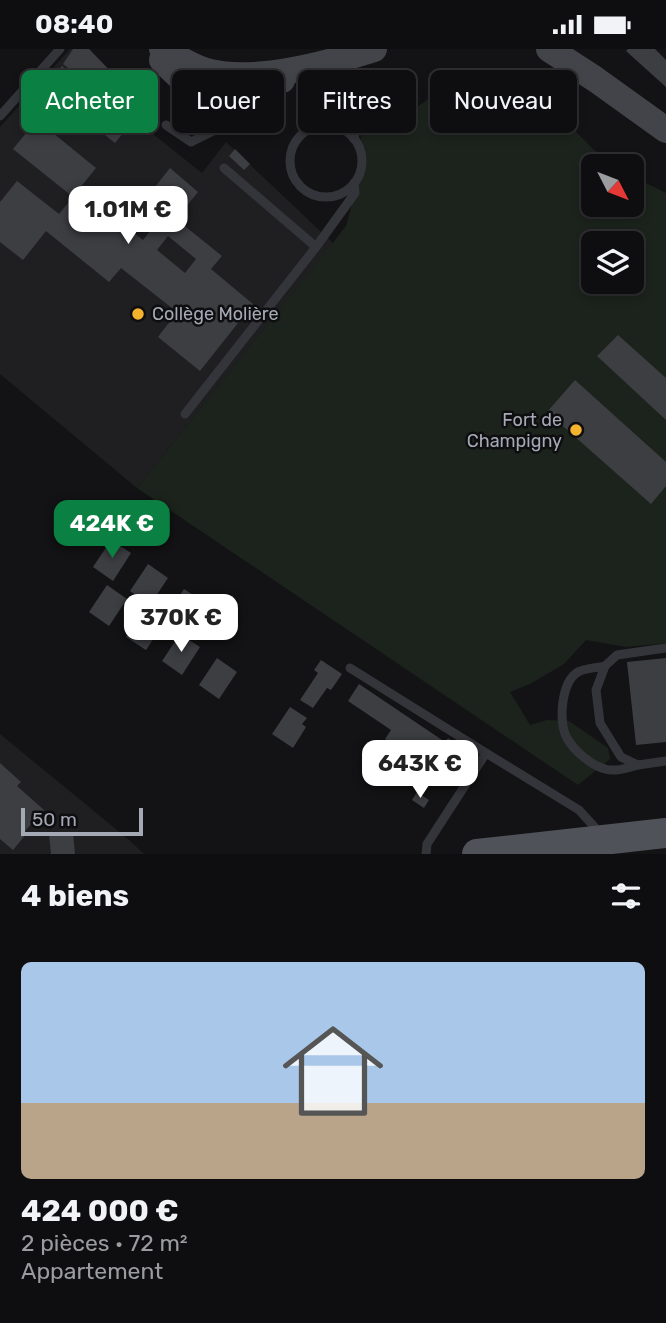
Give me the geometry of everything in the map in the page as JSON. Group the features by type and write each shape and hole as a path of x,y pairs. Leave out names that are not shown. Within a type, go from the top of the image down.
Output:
{"main road":[{"path":"477,854 666,833"}],"street":[{"path":"150,49 198,92 215,99 245,94 343,57"},
{"path":"162,49 210,72 239,75 271,73 374,49"},
{"path":"550,49 666,130"}],"lane":[{"path":"0,115 60,49"},
{"path":"184,414 316,247 355,193 354,183 361,166 355,139 358,117 351,75 343,57"},
{"path":"166,125 172,129"},
{"path":"354,183 330,197 321,197 304,190 297,183 290,166 290,156 297,139 312,128 331,125 348,132 355,139"},
{"path":"178,133 191,142 210,133"},
{"path":"223,168 316,247"},
{"path":"638,765 621,757 600,723 596,690 605,666 617,655 666,648"},
{"path":"605,666 578,672 568,684 561,706 566,737 580,754 605,769 618,770 666,761"},
{"path":"350,667 579,810 605,840"},
{"path":"426,854 427,844 486,753"}],"shaded area":[{"name":"Collège Molière","path":"70,49 89,49 109,70 51,70"},
{"path":"430,98 430,133 577,133 600,154 581,154 581,217 644,217 644,182 666,193 666,643 626,647 586,640 564,664 530,684 510,692 530,725 547,720 569,721 608,748 610,759 578,785 137,488 346,226 359,179 361,133 416,133 416,108"},
{"name":"Collège Molière","path":"21,104 21,133 152,133 202,173 226,142 333,243 137,488 0,374 0,127"},
{"path":"0,734 128,839 144,854 0,854"}],"building":[{"path":"73,49 89,49 109,70 70,70 63,64"},
{"path":"655,49 666,60 666,87 626,51"},
{"path":"26,133 53,133 96,168 79,189 143,240 165,212 147,197 170,168 198,192 176,219 222,256 211,269 253,304 200,371 158,337 177,312 121,268 109,282 46,231 23,260 0,242 0,202 17,181 59,214 73,197 13,149","holes":["168,236 196,259 185,273 157,250"]},
{"path":"102,133 123,133 115,143"},
{"path":"235,149 250,164 244,170 229,156"},
{"path":"618,335 666,378 666,420 597,356"},
{"path":"575,380 666,462 666,486 651,504 547,412"},
{"path":"111,540 131,553 113,581 93,567"},
{"path":"148,564 168,578 150,605 130,591"},
{"path":"107,585 127,599 109,626 89,612"},
{"path":"184,589 204,602 186,629 166,616"},
{"path":"144,610 164,623 146,650 126,637"},
{"path":"180,634 200,647 182,675 162,661"},
{"path":"217,658 237,672 219,699 199,685"},
{"path":"666,658 666,742 636,745 627,662"},
{"path":"321,660 342,674 331,690 327,688 313,708 300,700 318,673 314,670"},
{"path":"359,684 445,742 448,738 461,747 447,767 444,765 442,768 439,766 426,771 407,759 410,756 385,739 391,730 348,701"},
{"path":"290,707 307,718 302,724 306,727 293,748 272,734"},
{"path":"0,763 21,782 17,786 44,810 25,831 27,833 13,850 0,839"},
{"path":"417,792 429,800 424,808 412,800"},
{"path":"73,832 75,854 51,854 49,834"}],"place":[{"name":"Collège Molière","path":"138,314"},
{"name":"Fort de Champigny","path":"576,430"}]}
